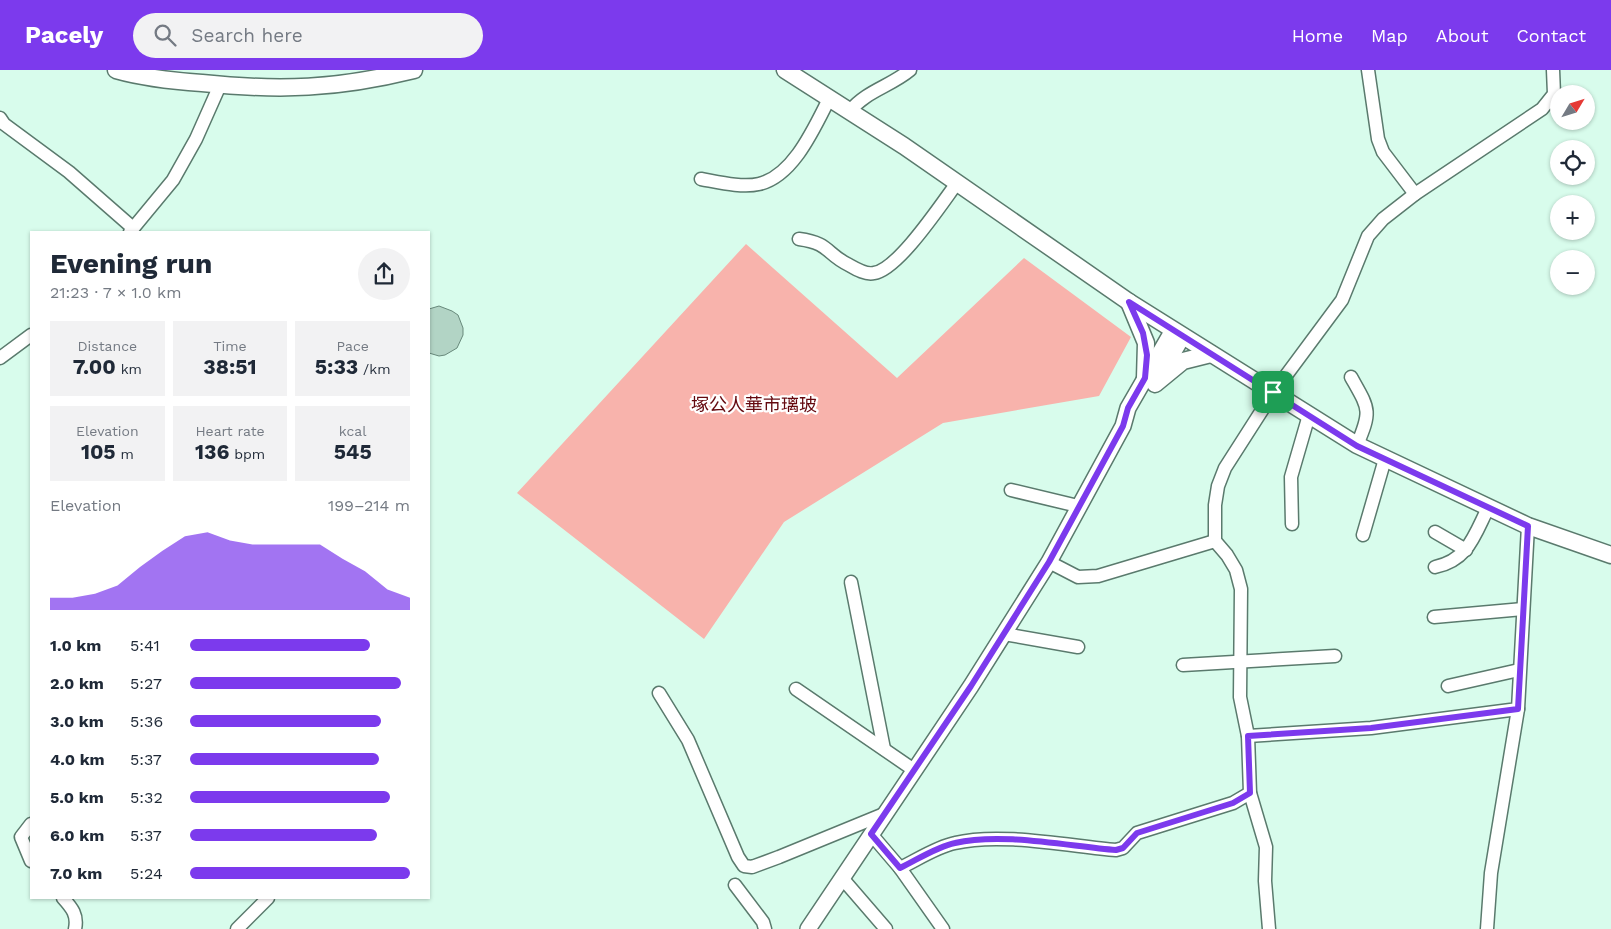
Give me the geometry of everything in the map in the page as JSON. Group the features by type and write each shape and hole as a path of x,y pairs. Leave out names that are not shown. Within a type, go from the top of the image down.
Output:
{"main road":[{"path":"116,70 166,80 252,88 310,88 362,76 414,70"},
{"path":"785,70 830,97 1129,302 1357,446 1528,526 1611,555"},
{"path":"1129,302 1146,343 1150,381 1183,361 1211,354"}],"street":[{"path":"850,111 861,98 894,82 910,70"},
{"path":"1368,70 1377,132 1383,152 1415,194"},
{"path":"1269,929 1264,881 1266,847 1250,793 1248,736 1240,697 1242,661 1241,589 1231,562 1215,542 1218,486 1225,468 1273,392 1342,300 1368,236 1383,219 1415,194 1542,109 1554,94 1553,70"},
{"path":"0,118 69,172 132,230 173,180 196,140 220,85"},
{"path":"702,178 749,185 768,182 800,152 830,97"},
{"path":"799,239 822,244 847,264 862,272 875,274 882,271 900,256 922,231 957,183"},
{"path":"808,929 1004,634 1049,562 1125,421 1136,413 1150,381 1178,333"},
{"path":"0,358 30,336"},
{"path":"1351,377 1367,408 1366,423 1357,446"},
{"path":"1292,524 1291,477 1309,415"},
{"path":"1363,535 1385,459"},
{"path":"1011,490 1078,506"},
{"path":"1435,567 1457,560 1466,550 1488,508"},
{"path":"1487,929 1491,874 1518,709 1528,526"},
{"path":"1435,532 1466,550"},
{"path":"1049,562 1078,577 1098,576 1215,542"},
{"path":"851,582 884,749"},
{"path":"1434,617 1523,609"},
{"path":"1004,634 1078,648"},
{"path":"1183,664 1335,656"},
{"path":"1448,686 1519,670"},
{"path":"796,688 914,770"},
{"path":"659,693 688,740 738,857 744,866 752,867 779,857 884,814"},
{"path":"1248,736 1371,728 1518,709"},
{"path":"900,868 953,843 968,840 1027,840 1116,850 1123,848 1137,833 1233,803 1250,793"},
{"path":"30,825 23,831 21,837 30,858"},
{"path":"871,834 900,868 943,929"},
{"path":"842,878 886,929"},
{"path":"734,885 763,922 766,929"},
{"path":"64,899 76,916 74,929"},
{"path":"237,929 267,899"}],"green space":[{"name":"塚公人華市璃玻","path":"746,244 897,378 1024,258 1131,337 1099,396 943,423 784,522 704,639 517,493"}],"building":[{"path":"439,306 452,311 458,315 463,328 463,335 457,348 445,355 439,356 430,353 430,309"}],"route":[{"path":"1129,302 1273,392 1357,446 1528,526 1518,709 1371,728 1248,736 1250,793 1233,803 1137,833 1123,848 1116,850 1027,840 968,840 945,846 900,868 871,834 971,686 1049,562 1123,426 1128,408 1145,378 1146,343 1129,302"}]}
